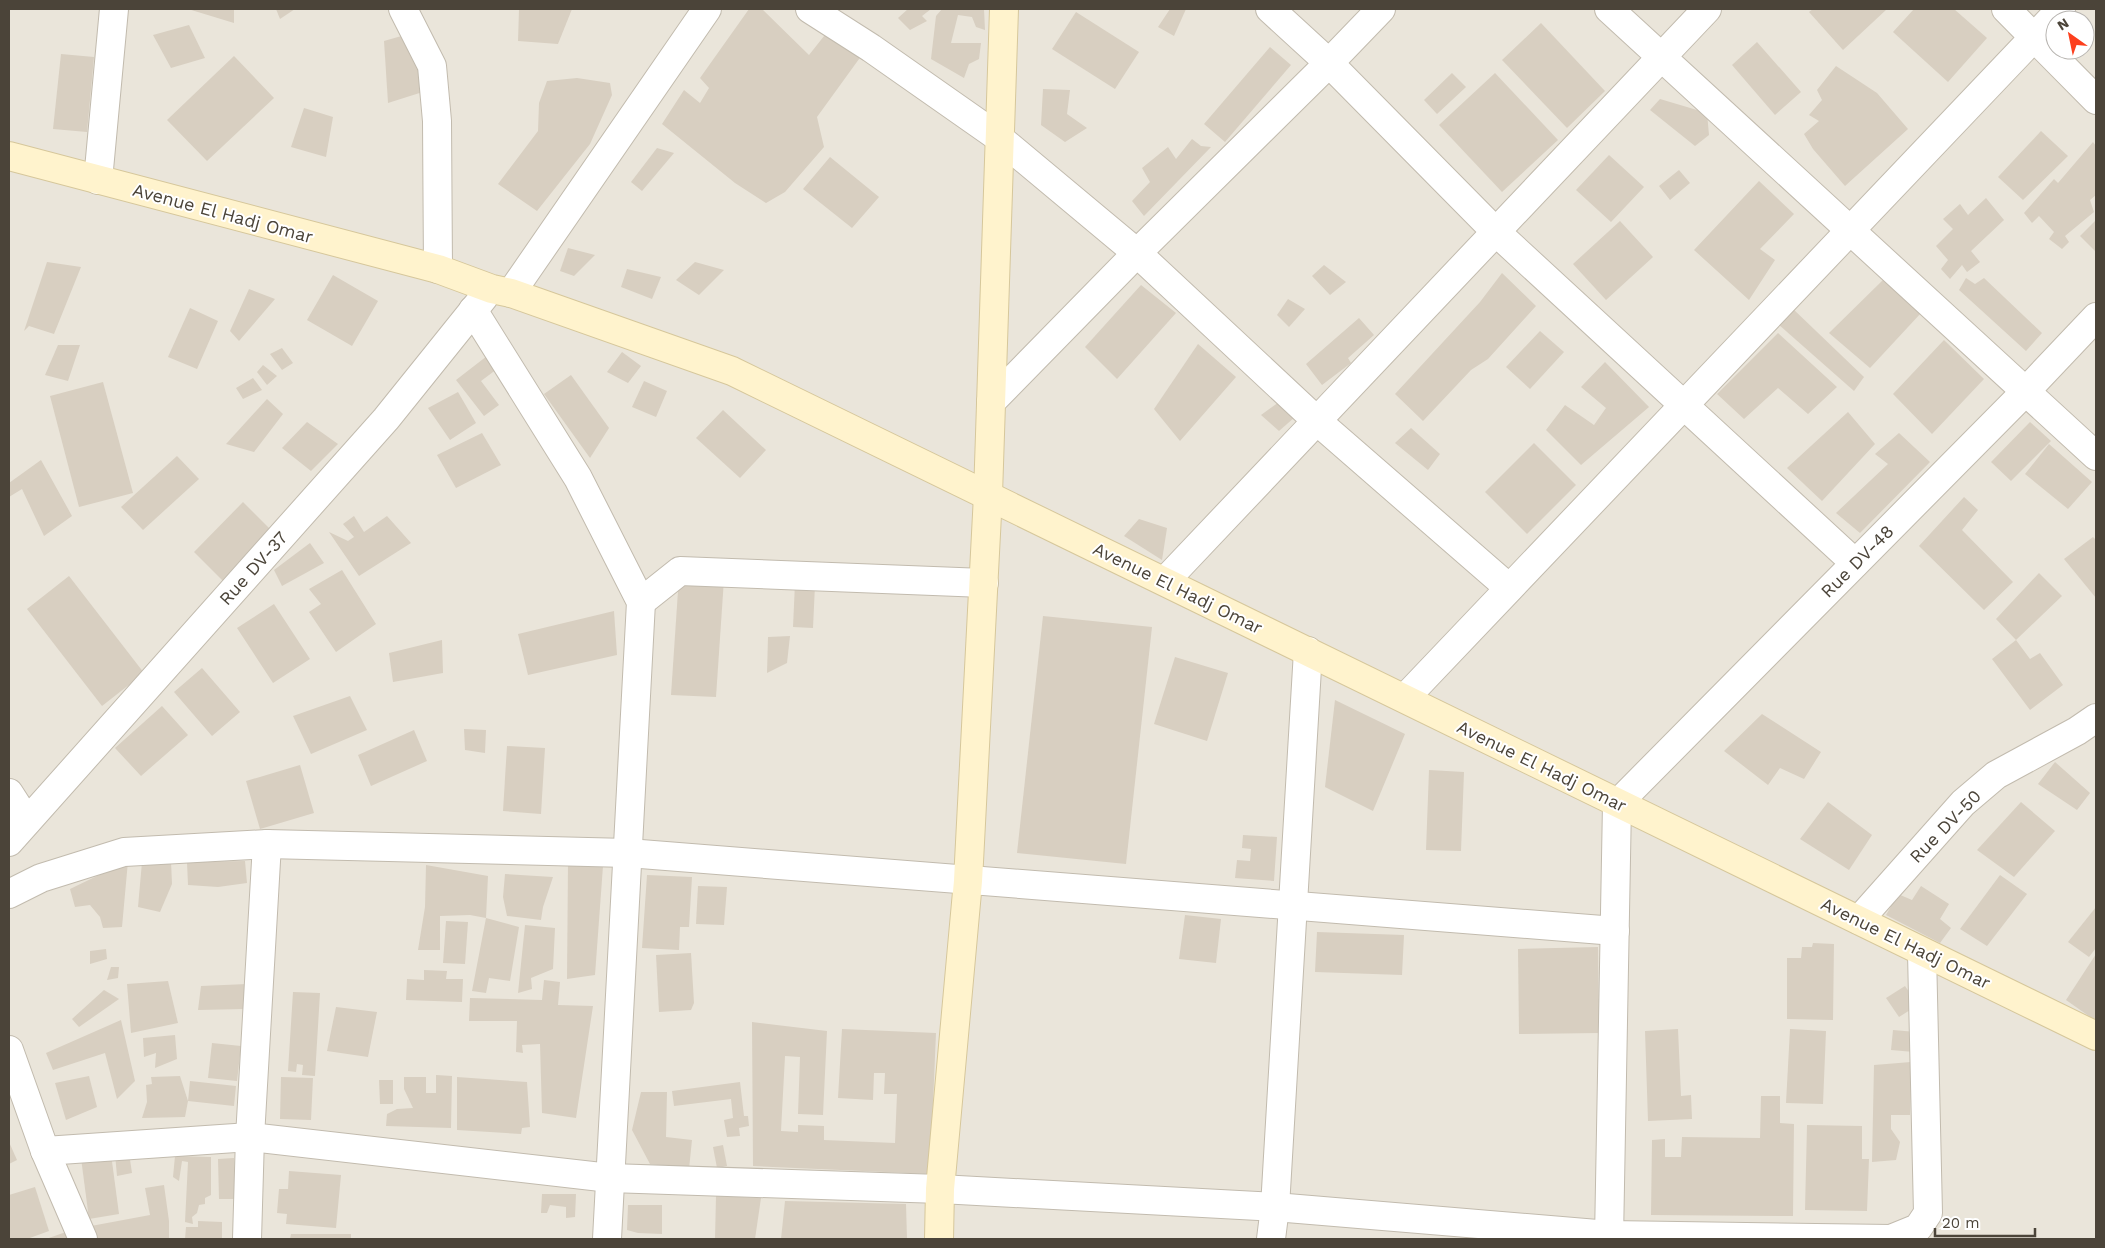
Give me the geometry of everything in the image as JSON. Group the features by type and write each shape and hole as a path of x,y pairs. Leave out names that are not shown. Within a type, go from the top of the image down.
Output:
{"street":[{"path":"98,180 114,9"},
{"path":"403,9 432,66 437,121 438,269"},
{"name":"Rue DV-37","path":"9,842 386,419 473,310 501,291 707,9"},
{"path":"810,9 871,48 998,137 1137,253 1317,421 1509,588"},
{"path":"939,1239 940,1188 968,881 984,584 998,137 1004,9"},
{"path":"1270,9 1329,63 1496,232 1855,564"},
{"path":"991,402 1137,253 1329,63 1380,9"},
{"path":"1609,9 2096,456"},
{"path":"1166,582 1707,9"},
{"path":"2006,9 2035,36 2096,100"},
{"path":"1405,698 2061,9"},
{"name":"Avenue El Hadj Omar","path":"9,156 438,269 732,371 1405,698 1617,804 1661,823 1922,953 2096,1036"},
{"path":"473,310 578,478 641,602 607,1239"},
{"name":"Rue DV-48","path":"1617,804 2025,392 2096,317"},
{"path":"641,602 680,571 984,584"},
{"path":"1272,1239 1308,651"},
{"name":"Rue DV-50","path":"1859,920 1963,803 1996,776 2077,731 2096,718"},
{"path":"9,793 27,821"},
{"path":"1609,1237 1617,804"},
{"path":"9,894 41,878 124,852 267,844 628,853 1615,932"},
{"path":"247,1239 250,1137 267,844"},
{"path":"44,1151 250,1137 610,1178 940,1188 1275,1207 1609,1237 1891,1239 1920,1234 1928,1213 1922,953"},
{"path":"9,1050 44,1151 83,1239"}],"shaded area":[{"path":"9,9 2096,9 2096,1239 9,1239"}],"building":[{"path":"188,9 234,9 234,23"},
{"path":"276,9 295,9 280,19"},
{"path":"519,9 572,9 558,44 518,41"},
{"path":"749,9 762,9 809,55 832,26 867,48 817,117 824,147 785,192 766,203 735,183 662,124 684,90 700,103 709,88 700,78"},
{"path":"908,9 931,9 922,16 927,21 910,30 898,18"},
{"path":"942,9 984,9 985,30 976,27 972,17 958,15 951,43 981,43 979,59 969,64 964,78 931,59 936,16"},
{"path":"1170,9 1186,9 1174,36 1158,27"},
{"path":"1813,9 1887,9 1843,50 1809,12"},
{"path":"1914,9 1954,9 1987,38 1948,82 1893,32"},
{"path":"1076,12 1139,52 1115,89 1052,49"},
{"path":"1541,23 1605,91 1567,128 1502,60"},
{"path":"189,25 205,58 171,68 153,35"},
{"path":"412,33 429,90 388,103 384,41"},
{"path":"1757,42 1801,92 1775,115 1732,65"},
{"path":"1270,47 1291,65 1225,142 1204,124"},
{"path":"61,54 94,57 87,132 53,129"},
{"path":"234,56 274,98 207,161 167,120"},
{"path":"1836,66 1877,93 1908,129 1845,186 1813,149 1804,134 1819,121 1809,115 1822,100 1817,90"},
{"path":"1452,73 1466,87 1437,114 1424,100"},
{"path":"1495,73 1558,140 1502,192 1439,125"},
{"path":"577,78 610,83 612,95 590,144 537,211 498,184 538,131 539,103 547,81"},
{"path":"1043,89 1070,90 1067,114 1087,128 1065,142 1041,125"},
{"path":"1660,99 1707,113 1709,135 1695,146 1650,110"},
{"path":"304,108 333,117 326,157 291,147"},
{"path":"2041,131 2068,156 2023,200 1998,177"},
{"path":"1192,139 1201,146 1211,147 1144,216 1132,201 1150,182 1142,168 1168,147 1176,159"},
{"path":"2093,142 2096,146 2096,195 2090,200 2094,212 2065,236 2069,242 2062,249 2049,239 2054,232 2039,216 2032,223 2024,213 2054,179 2058,183"},
{"path":"657,148 674,153 642,191 631,182"},
{"path":"1609,155 1644,187 1611,222 1576,190"},
{"path":"830,157 879,197 852,228 803,189"},
{"path":"1679,170 1690,183 1670,200 1659,186"},
{"path":"1759,181 1794,214 1760,249 1775,260 1749,300 1694,250"},
{"path":"1986,198 2004,220 1971,251 1980,262 1967,272 1962,265 1950,279 1941,269 1948,260 1936,246 1953,229 1943,219 1960,204 1968,215"},
{"path":"2096,220 2096,252 2080,236"},
{"path":"1620,221 1653,257 1606,300 1573,264"},
{"path":"568,248 595,255 574,276 560,271"},
{"path":"47,262 81,267 54,334 29,326 24,331"},
{"path":"695,262 724,270 699,295 676,280"},
{"path":"1324,265 1346,282 1330,295 1312,276"},
{"path":"627,269 661,277 652,299 621,287"},
{"path":"1502,273 1536,306 1488,359 1471,370 1423,421 1395,394 1480,302"},
{"path":"333,275 378,301 352,346 307,320"},
{"path":"1966,278 1975,284 1984,278 2042,333 2026,351 1959,290"},
{"path":"1884,279 1921,313 1870,368 1829,333"},
{"path":"1141,285 1176,313 1117,379 1085,347"},
{"path":"249,289 275,299 239,341 230,331"},
{"path":"1288,299 1305,309 1289,327 1277,315"},
{"path":"1791,307 1864,377 1854,391 1777,323"},
{"path":"190,308 218,321 197,369 168,357"},
{"path":"1359,318 1374,335 1348,358 1351,363 1322,385 1306,364"},
{"path":"1540,331 1564,352 1530,389 1506,367"},
{"path":"1778,333 1837,387 1808,414 1778,388 1744,419 1717,394"},
{"path":"1944,340 1984,379 1932,434 1893,394"},
{"path":"1198,344 1236,377 1180,441 1154,409"},
{"path":"58,345 80,345 68,381 45,375"},
{"path":"282,348 293,363 282,370 270,354"},
{"path":"622,352 641,366 628,383 607,372"},
{"path":"487,356 497,369 481,381 499,405 484,416 456,380"},
{"path":"1605,362 1649,407 1581,465 1546,430 1565,405 1594,425 1606,408 1581,387"},
{"path":"263,365 277,376 267,385 257,372"},
{"path":"571,375 609,428 590,458 544,394"},
{"path":"253,378 262,390 243,399 236,388"},
{"path":"644,381 667,391 656,417 632,407"},
{"path":"103,382 133,493 79,507 50,396"},
{"path":"458,392 476,423 450,440 428,408"},
{"path":"267,399 283,414 254,452 226,444"},
{"path":"1279,402 1295,417 1279,431 1261,415"},
{"path":"723,410 766,450 740,478 696,438"},
{"path":"1848,412 1875,444 1822,501 1787,468"},
{"path":"307,422 338,444 311,471 282,448"},
{"path":"2030,422 2051,441 2011,481 1991,462"},
{"path":"1411,428 1440,454 1428,470 1395,443"},
{"path":"482,433 501,465 456,488 437,455"},
{"path":"1899,433 1930,462 1860,533 1836,513 1888,464 1875,454"},
{"path":"1534,443 1576,485 1527,534 1485,492"},
{"path":"2049,444 2092,482 2068,509 2025,474"},
{"path":"177,456 199,479 143,530 121,507"},
{"path":"41,460 72,516 44,536 22,489 9,497 9,483"},
{"path":"1964,497 1978,510 1962,530 2013,582 1984,610 1919,546"},
{"path":"243,502 277,536 227,585 194,552"},
{"path":"354,516 364,532 387,516 411,543 359,576 329,532 348,541 354,537 343,524"},
{"path":"1139,519 1167,528 1162,560 1124,536"},
{"path":"2093,537 2096,540 2096,598 2064,559"},
{"path":"310,543 324,563 282,586 274,570"},
{"path":"342,570 376,624 336,652 309,612 321,604 309,589"},
{"path":"2039,573 2062,596 2016,640 1996,619"},
{"path":"69,576 144,673 102,706 27,609"},
{"path":"679,576 724,579 716,697 671,695"},
{"path":"795,583 815,585 813,628 793,627"},
{"path":"274,604 310,659 273,683 237,628"},
{"path":"614,611 617,655 528,675 518,634"},
{"path":"1043,616 1152,627 1126,864 1017,853"},
{"path":"790,636 787,663 767,673 768,637"},
{"path":"442,640 443,673 393,682 389,653"},
{"path":"2016,640 2030,659 2040,653 2063,685 2030,710 1992,659"},
{"path":"1175,657 1228,673 1207,741 1154,724"},
{"path":"202,668 240,712 212,736 174,692"},
{"path":"350,696 367,730 311,754 293,716"},
{"path":"1335,700 1405,734 1373,811 1325,787"},
{"path":"162,706 188,735 141,776 115,748"},
{"path":"1762,714 1821,752 1804,779 1780,768 1768,785 1724,751"},
{"path":"464,729 486,730 485,753 465,750"},
{"path":"414,730 427,761 371,786 358,755"},
{"path":"507,746 545,748 541,814 503,811"},
{"path":"2055,762 2090,793 2077,810 2038,784"},
{"path":"300,765 314,813 260,829 246,781"},
{"path":"1429,770 1464,772 1461,851 1426,850"},
{"path":"1828,802 1872,835 1849,870 1800,839"},
{"path":"2021,802 2055,831 2014,877 1977,850"},
{"path":"1243,835 1277,837 1274,881 1235,878 1237,860 1250,861 1251,849 1242,848"},
{"path":"128,861 122,927 103,928 100,917 90,905 75,907 70,889"},
{"path":"171,861 172,884 160,912 138,907 142,862"},
{"path":"245,861 247,883 218,887 188,885 187,862"},
{"path":"568,864 603,866 595,975 567,979"},
{"path":"426,865 488,876 486,918 470,915 440,916 440,950 418,950 425,907"},
{"path":"505,874 553,877 543,907 541,920 507,916 503,897"},
{"path":"647,875 692,877 689,927 680,927 679,950 642,948"},
{"path":"2000,875 2027,894 1987,946 1960,929"},
{"path":"698,886 727,887 724,925 696,924"},
{"path":"1921,886 1949,904 1940,919 1951,928 1940,943 1886,915 1898,894 1912,900"},
{"path":"2096,907 2096,948 2089,957 2068,942"},
{"path":"1185,915 1221,919 1216,963 1179,959"},
{"path":"486,918 519,927 510,981 489,978 486,993 472,991"},
{"path":"446,921 468,922 465,964 443,963"},
{"path":"525,925 555,928 553,969 531,978 532,989 518,993"},
{"path":"1317,932 1404,935 1402,975 1315,972"},
{"path":"1813,943 1834,944 1833,1020 1787,1019 1787,958 1801,958 1802,947 1812,947"},
{"path":"1598,947 1599,1033 1519,1034 1518,949"},
{"path":"106,949 107,959 90,964 90,951"},
{"path":"691,953 694,1003 691,1010 659,1012 656,955"},
{"path":"2096,954 2096,1021 2066,1000"},
{"path":"111,967 119,967 118,978 107,980"},
{"path":"424,970 447,971 446,979 463,979 462,1002 406,1000 407,979 424,980"},
{"path":"544,980 560,982 558,1005 593,1006 576,1118 542,1113 540,1044 522,1045 523,1053 516,1052 517,1021 469,1021 470,998 542,1000"},
{"path":"168,981 178,1023 131,1033 127,984"},
{"path":"247,984 245,1009 198,1010 201,986"},
{"path":"1905,986 1918,1005 1899,1017 1886,998"},
{"path":"104,990 119,999 79,1027 72,1019"},
{"path":"293,992 320,993 315,1076 302,1075 303,1065 297,1064 296,1072 288,1071"},
{"path":"336,1007 377,1012 368,1057 327,1051"},
{"path":"121,1020 135,1081 117,1099 105,1053 53,1070 46,1053"},
{"path":"752,1022 827,1031 823,1115 798,1114 800,1057 785,1056 781,1131 798,1132 798,1125 824,1126 824,1140 895,1143 897,1094 884,1094 885,1073 874,1073 873,1100 838,1098 842,1029 936,1033 930,1174 753,1166"},
{"path":"1678,1029 1681,1096 1691,1095 1692,1119 1648,1121 1645,1031"},
{"path":"1790,1029 1826,1031 1823,1104 1786,1103"},
{"path":"1893,1030 1916,1032 1914,1052 1891,1050"},
{"path":"175,1035 177,1059 155,1068 156,1053 144,1057 143,1038"},
{"path":"212,1043 241,1046 237,1081 208,1078"},
{"path":"1911,1062 1910,1115 1891,1115 1891,1129 1900,1142 1896,1160 1872,1162 1874,1065"},
{"path":"436,1075 452,1076 451,1128 386,1126 387,1114 397,1109 413,1108 404,1089 404,1077 426,1077 426,1093 436,1093"},
{"path":"89,1076 97,1107 66,1120 55,1083"},
{"path":"180,1076 188,1101 185,1117 142,1118 147,1102 146,1085 152,1084 151,1077"},
{"path":"281,1077 313,1078 311,1120 280,1119"},
{"path":"457,1077 527,1082 530,1127 522,1128 521,1134 457,1130"},
{"path":"379,1080 393,1080 393,1104 380,1104"},
{"path":"190,1081 236,1086 234,1106 188,1101"},
{"path":"740,1082 744,1116 748,1116 749,1126 739,1128 740,1136 727,1137 724,1120 733,1118 731,1099 674,1106 672,1091"},
{"path":"641,1092 667,1092 666,1137 692,1140 689,1169 650,1164 632,1130"},
{"path":"1761,1096 1780,1096 1780,1123 1794,1124 1793,1216 1651,1215 1652,1140 1665,1139 1665,1157 1681,1157 1682,1137 1760,1138"},
{"path":"1807,1125 1862,1126 1862,1159 1869,1159 1867,1211 1805,1210"},
{"path":"9,1142 17,1160 9,1164"},
{"path":"723,1145 727,1166 717,1168 713,1147"},
{"path":"129,1153 132,1173 117,1176 115,1154"},
{"path":"111,1154 119,1214 89,1219 81,1158"},
{"path":"175,1156 211,1157 211,1195 205,1198 205,1204 199,1205 197,1213 192,1217 193,1224 185,1222 188,1162 182,1161 179,1181 173,1177"},
{"path":"234,1158 235,1199 219,1199 218,1159"},
{"path":"289,1171 341,1175 336,1228 286,1224 287,1214 277,1213 279,1189 288,1189"},
{"path":"164,1185 169,1221 169,1239 95,1239 91,1226 150,1215 145,1188"},
{"path":"35,1187 49,1231 27,1239 9,1239 9,1195"},
{"path":"542,1194 576,1194 575,1217 566,1218 566,1207 550,1205 547,1213 541,1213"},
{"path":"716,1196 761,1198 755,1239 715,1239"},
{"path":"785,1201 906,1204 907,1239 781,1239"},
{"path":"628,1205 662,1205 662,1234 638,1233 627,1230"},
{"path":"198,1221 222,1222 222,1239 185,1239 186,1227 198,1227"},
{"path":"69,1232 71,1239 46,1239 63,1233"},
{"path":"291,1234 351,1234 351,1239 290,1239"}]}
